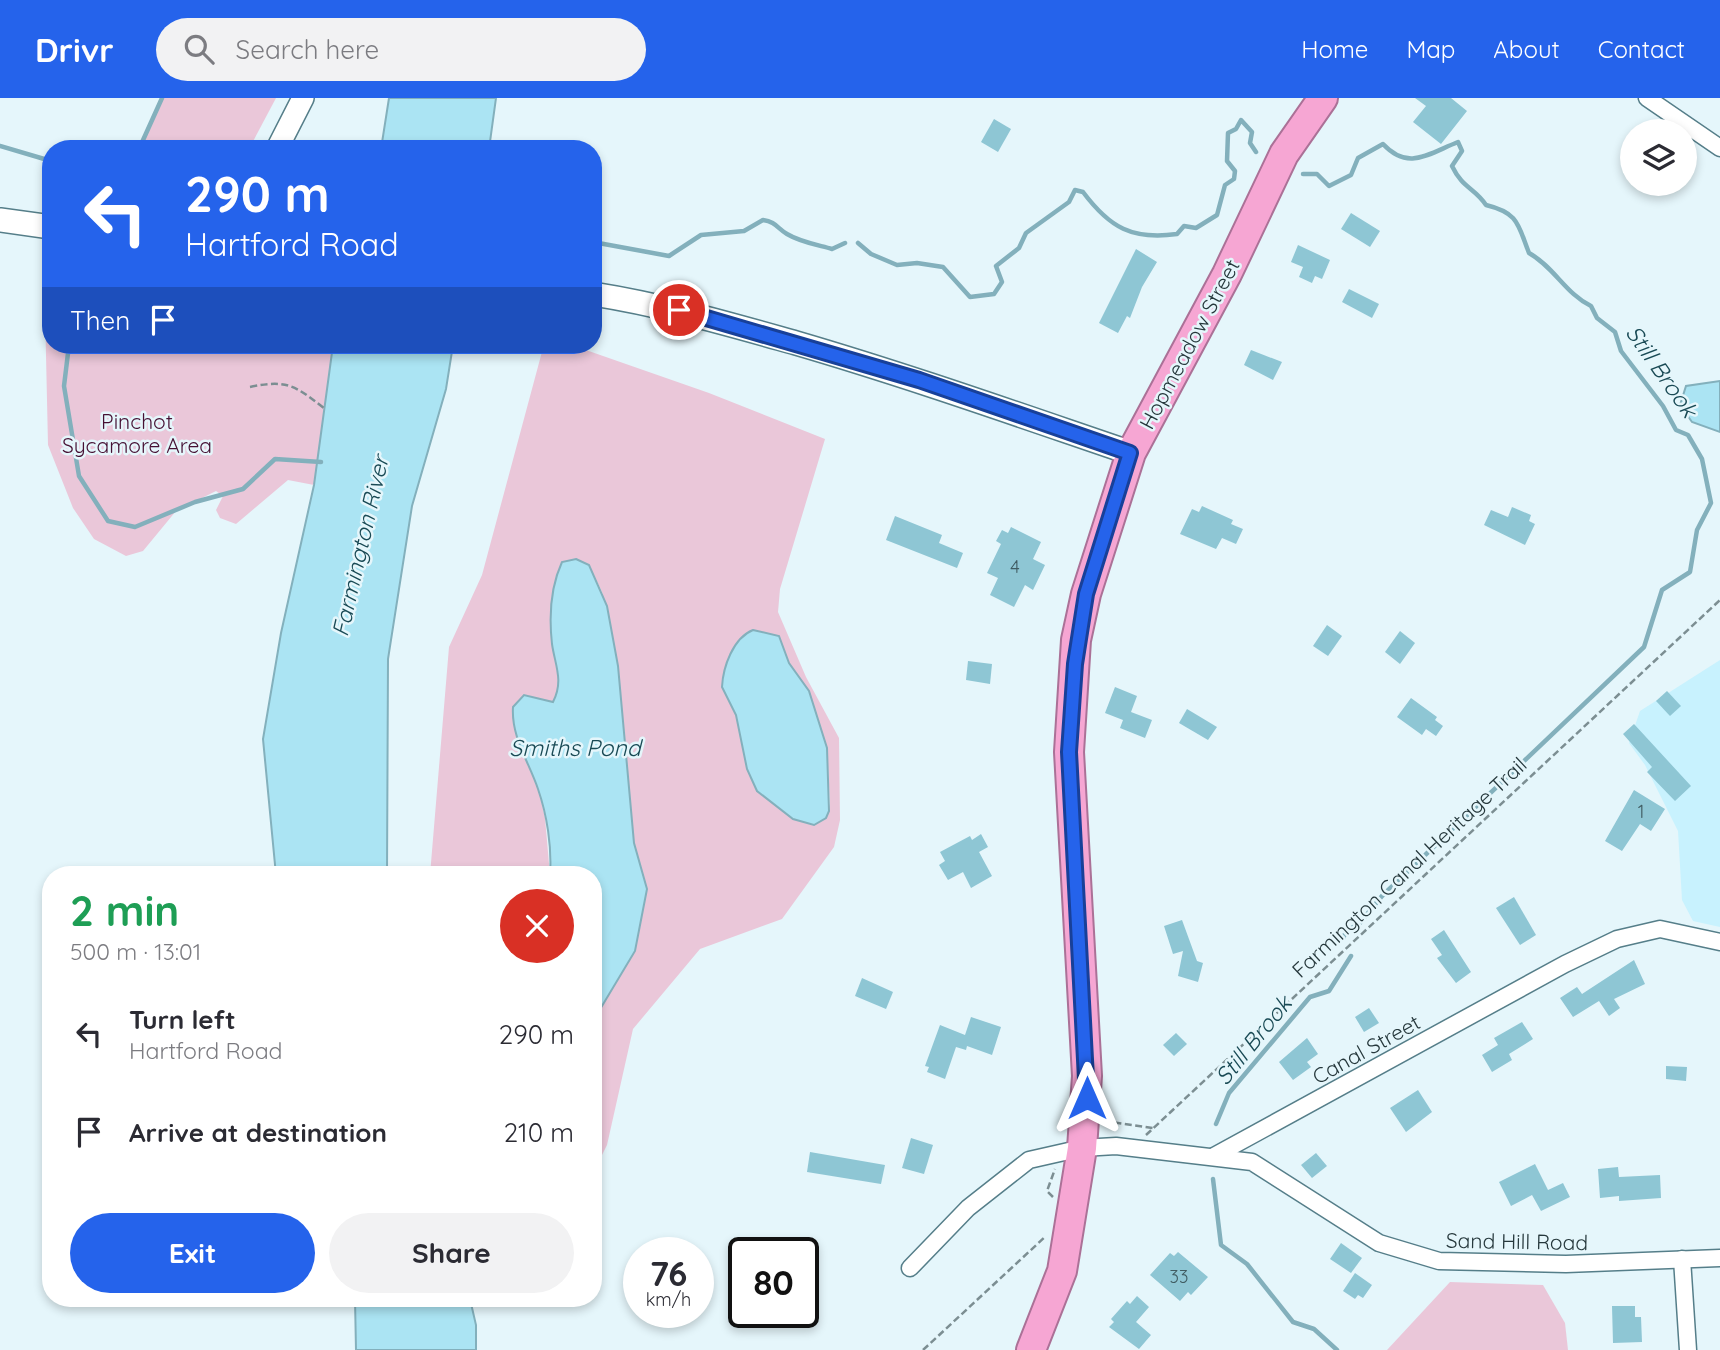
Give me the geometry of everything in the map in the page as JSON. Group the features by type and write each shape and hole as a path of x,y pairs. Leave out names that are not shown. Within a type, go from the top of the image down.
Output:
{"highway":[{"name":"Hopmeadow Street","path":"1031,1350 1062,1271 1082,1148 1087,1076 1069,752 1075,664 1086,594 1130,453 1227,274 1284,154 1322,98"}],"main road":[{"path":"0,220 42,226"},
{"path":"602,296 697,314 813,348 919,380 1130,453"}],"street":[{"path":"282,140 303,98"},
{"path":"1647,98 1720,148"},
{"name":"Canal Street","path":"1214,1156 1565,964 1617,939 1660,929 1720,942"},
{"path":"911,1268 968,1208 1030,1160 1082,1148 1116,1146 1214,1156"},
{"name":"Sand Hill Road","path":"1214,1156 1252,1161 1379,1243 1439,1261 1566,1264 1720,1258"},
{"path":"1682,1259 1688,1350"}],"path":[{"path":"250,387 278,382 291,384 324,408"},
{"name":"Farmington Canal Heritage Trail","path":"1109,1122 1153,1128 1720,600"},
{"path":"923,1350 1047,1236"}],"shaded area":[{"path":"1720,660 1720,927 1693,921 1682,900 1678,831 1645,765 1629,743 1640,711"}],"green space":[{"path":"162,98 276,98 254,140 143,140"},
{"name":"Pinchot Sycamore Area","path":"46,354 332,354 314,485 288,480 236,524 220,518 216,510 223,496 216,491 176,511 143,551 126,556 94,539 73,508 48,445"},
{"path":"541,354 597,354 709,393 825,439 780,589 778,612 806,677 839,738 840,820 834,847 782,919 700,949 633,1029 607,1145 602,1155 602,1006 635,951 647,889 634,843 618,666 602,592 589,565 576,559 556,575 551,617 559,689 553,702 524,696 521,748 539,791 545,818 549,866 431,866 449,647 482,575","holes":["753,630 779,636 789,663 809,691 827,748 830,804 826,818 814,825 793,819 757,791 747,769 729,658 741,638"]},
{"path":"1450,1282 1543,1285 1565,1323 1568,1350 1387,1350"}],"water":[{"path":"389,98 496,98 490,140 382,140"},
{"name":"Farmington River","path":"332,354 452,354 446,389 412,506 388,659 387,866 275,866 263,739 281,633 314,485"},
{"path":"1720,381 1720,432 1692,422 1680,405 1686,386"},
{"name":"Smiths Pond","path":"576,559 589,565 607,606 618,666 634,843 647,889 635,951 602,1006 602,866 550,866 544,809 513,718 513,707 524,695 553,702 556,694 558,680 551,623 553,591 562,562"},
{"path":"753,630 779,636 789,663 809,691 827,748 829,811 826,818 814,825 793,819 757,791 747,769 736,715 722,687 730,654 740,639"},
{"path":"355,1307 472,1307 476,1325 476,1350 356,1350"}],"building":[{"path":"1415,98 1451,98 1467,111 1441,144 1413,122 1426,106"},
{"path":"994,119 1011,129 998,152 981,142"},
{"path":"1351,213 1380,231 1370,247 1341,229"},
{"path":"1298,245 1330,260 1322,279 1315,276 1312,283 1299,277 1303,267 1291,262"},
{"path":"1136,249 1157,262 1142,287 1130,318 1127,316 1118,333 1099,323"},
{"path":"1349,289 1379,304 1372,318 1342,302"},
{"path":"1251,350 1282,362 1273,380 1244,365"},
{"path":"1202,506 1233,520 1231,524 1243,529 1236,544 1222,538 1216,549 1180,534 1192,509 1199,512"},
{"path":"1512,507 1531,515 1529,521 1535,524 1525,545 1484,525 1491,510 1508,517"},
{"path":"895,516 942,535 939,543 963,553 957,568 886,540"},
{"path":"1011,527 1041,542 1033,559 1045,565 1033,590 1025,585 1014,607 990,595 998,578 987,573 1001,544 996,541 1002,530 1008,533"},
{"path":"1327,625 1342,636 1328,656 1313,646"},
{"path":"1400,631 1415,643 1400,664 1385,652"},
{"path":"968,661 992,664 990,684 966,680"},
{"path":"1115,687 1137,696 1131,712 1152,720 1145,738 1120,728 1123,720 1105,713"},
{"path":"1667,691 1681,706 1670,716 1656,701"},
{"path":"1411,698 1437,717 1435,720 1443,726 1436,736 1426,729 1422,735 1397,717"},
{"path":"1187,709 1217,727 1208,740 1179,723"},
{"path":"1634,724 1691,786 1675,801 1647,772 1652,767 1623,734"},
{"path":"1634,790 1665,809 1651,831 1640,824 1622,851 1605,841"},
{"path":"981,834 988,847 979,852 992,876 971,888 963,872 948,880 939,865 945,861 940,852 970,836 972,840"},
{"path":"1514,897 1536,935 1520,945 1496,908"},
{"path":"1182,920 1197,961 1203,963 1198,982 1178,976 1183,951 1173,954 1164,926"},
{"path":"1444,930 1471,972 1456,983 1437,958 1442,955 1431,939"},
{"path":"1634,960 1645,984 1614,999 1620,1008 1609,1016 1599,1001 1573,1017 1560,998 1577,987 1582,994"},
{"path":"862,978 893,992 886,1009 855,996"},
{"path":"1369,1008 1379,1023 1364,1032 1355,1017"},
{"path":"971,1017 1001,1027 992,1055 967,1046 966,1050 956,1047 945,1079 927,1072 929,1067 925,1066 940,1025 965,1035"},
{"path":"1522,1022 1533,1039 1509,1054 1512,1060 1492,1072 1482,1055 1498,1045 1494,1038"},
{"path":"1176,1033 1187,1044 1174,1056 1163,1045"},
{"path":"1307,1038 1318,1054 1307,1062 1311,1067 1293,1080 1279,1062"},
{"path":"1666,1066 1687,1067 1686,1081 1666,1079"},
{"path":"1418,1090 1432,1112 1406,1132 1390,1108"},
{"path":"911,1138 933,1145 924,1174 902,1168"},
{"path":"810,1152 885,1165 881,1184 807,1172"},
{"path":"1316,1153 1327,1166 1312,1178 1301,1165"},
{"path":"1535,1164 1548,1190 1563,1183 1570,1197 1541,1211 1532,1195 1511,1206 1499,1182"},
{"path":"1618,1167 1619,1177 1660,1175 1661,1198 1619,1201 1619,1196 1600,1198 1598,1169"},
{"path":"1341,1243 1362,1258 1351,1273 1330,1259"},
{"path":"1178,1252 1208,1277 1191,1295 1188,1292 1180,1301 1150,1275 1170,1253 1174,1256"},
{"path":"1355,1273 1372,1285 1363,1298 1358,1295 1355,1299 1343,1291"},
{"path":"1137,1296 1149,1307 1136,1322 1151,1335 1139,1349 1109,1327 1114,1322 1111,1319 1127,1301 1130,1304"},
{"path":"1612,1306 1635,1306 1635,1317 1641,1317 1642,1342 1613,1343"}],"waterway":[{"path":"143,140 162,98"},
{"name":"Still Brook","path":"858,243 871,254 897,265 917,263 943,267 970,297 994,294 1002,282 996,266 1019,248 1026,233 1069,202 1075,190 1083,192 1103,215 1123,229 1147,235 1177,234 1184,226 1196,228 1217,215 1225,185 1234,179 1235,171 1227,161 1228,133 1236,129 1241,120 1252,132 1250,143 1256,152"},
{"name":"Still Brook","path":"1303,174 1317,174 1329,186 1351,175 1358,158 1383,144 1401,157 1419,158 1458,142 1462,151 1452,166 1460,179 1486,205 1511,216 1529,253 1574,295 1591,306 1597,318 1615,332 1621,351 1663,406 1676,430 1688,435 1702,459 1711,503 1697,530 1690,572 1662,590 1644,647 1382,896 1359,924 1346,931 1343,939"},
{"path":"0,146 42,158"},
{"name":"Still Brook","path":"602,244 669,256 701,235 744,231 763,220 774,224 792,237 809,243 832,249 845,243"},
{"path":"68,354 64,386 79,476 108,521 135,527 195,502 243,489 275,459 321,462"},
{"name":"Still Brook","path":"1216,1124 1229,1093 1310,997 1329,991 1351,956"},
{"name":"Still Brook","path":"1213,1179 1221,1245 1247,1264 1293,1322 1314,1329 1337,1350"}],"route":[{"path":"679,310 919,380 1130,453 1086,594 1076,640 1069,752 1087,1098"}]}
